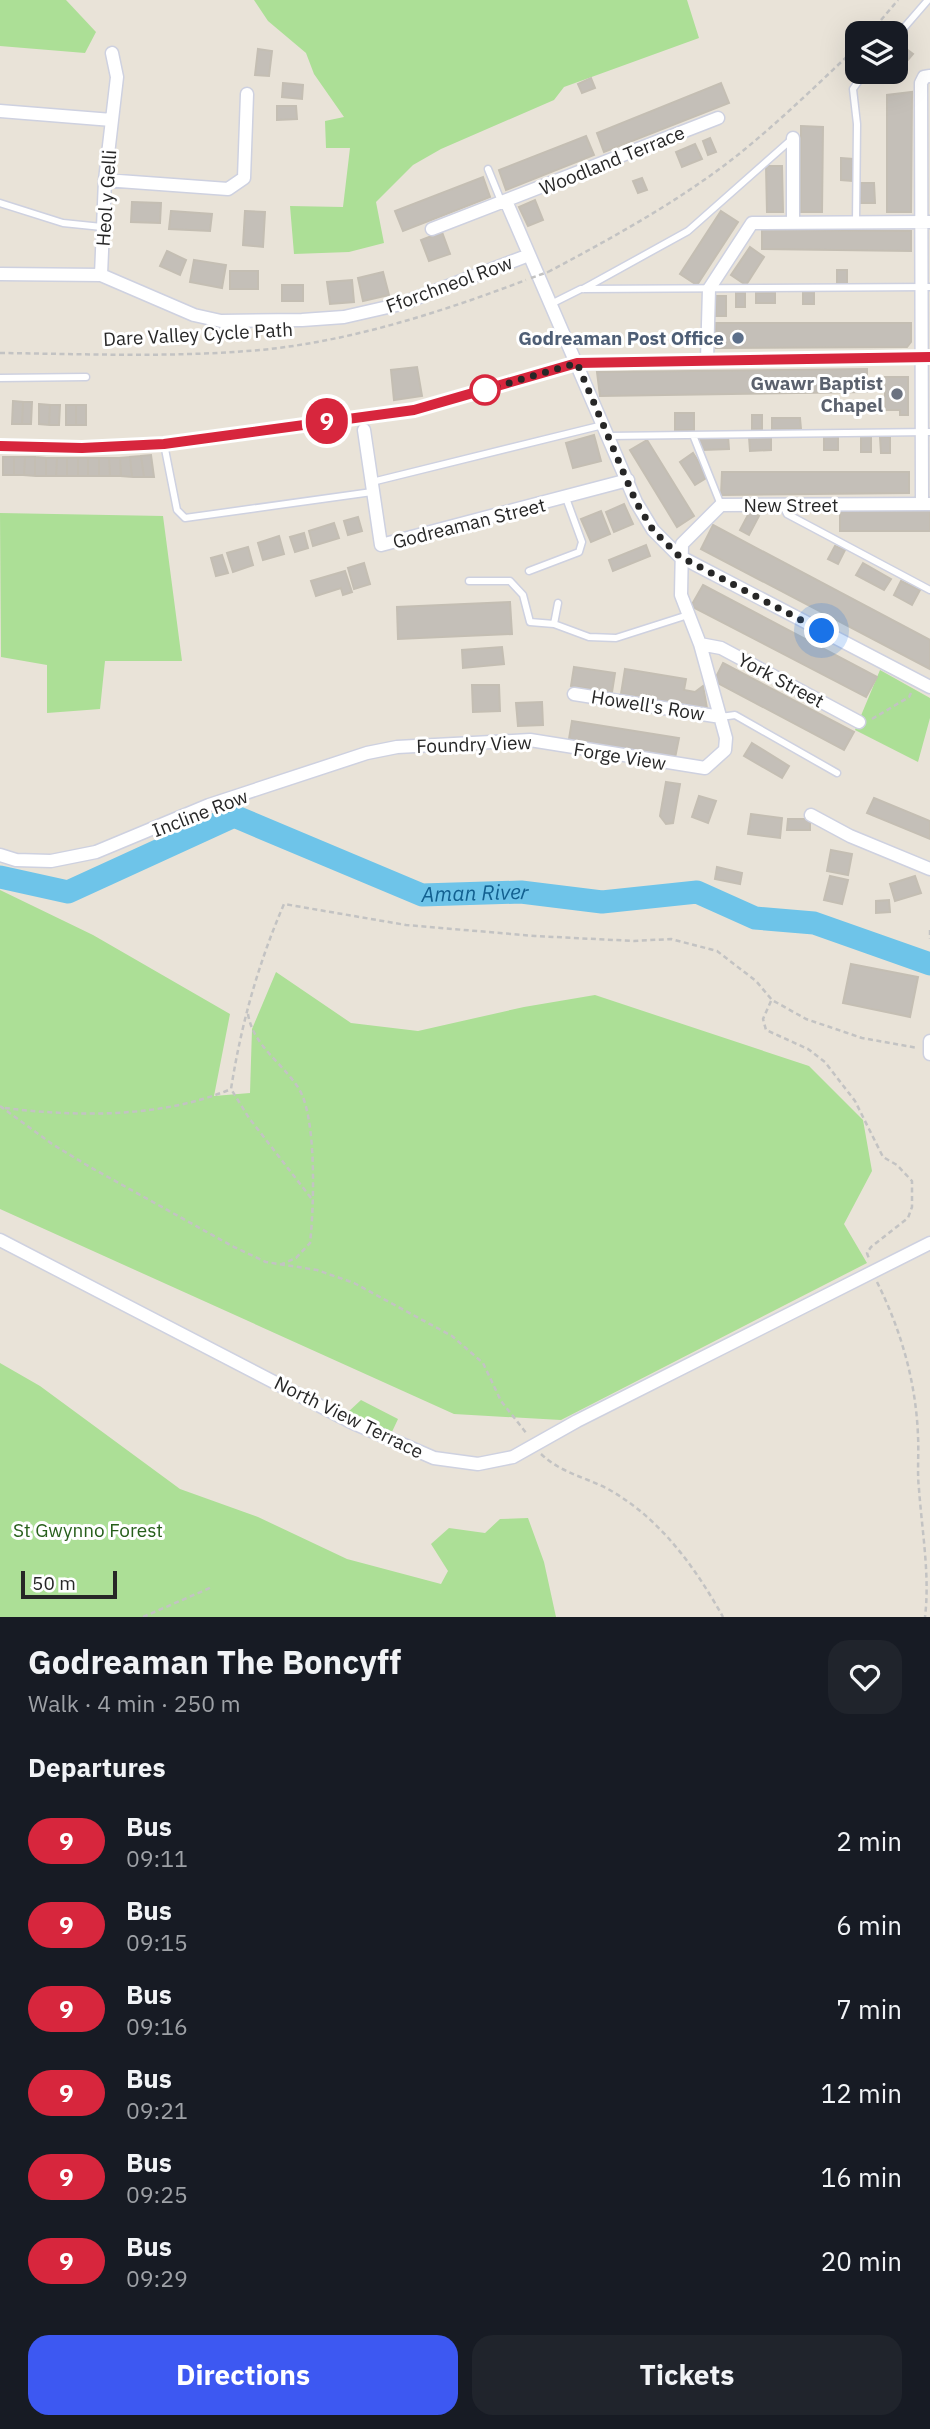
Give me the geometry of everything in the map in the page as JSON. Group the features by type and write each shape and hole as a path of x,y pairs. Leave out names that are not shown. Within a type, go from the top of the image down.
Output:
{"street":[{"name":"Heol y Gelli","path":"101,275 102,228 117,77 112,53"},
{"path":"926,503 927,76"},
{"path":"106,180 228,189 244,178 247,94"},
{"path":"0,111 112,120"},
{"name":"Woodland Terrace","path":"432,229 718,118"},
{"path":"793,138 793,223"},
{"path":"504,202 636,502 653,530 679,556 930,687"},
{"path":"707,360 709,289 752,223 926,222"},
{"name":"Fforchneol Row","path":"0,274 101,275 194,315 221,321 302,320 344,317 401,304 528,255"},
{"path":"0,446 82,448 164,444 414,410 577,363 925,357"},
{"name":"Godreaman Street","path":"364,430 381,545 628,480"},
{"name":"New Street","path":"679,556 682,544 721,505 926,503"},
{"path":"679,556 681,595 700,644 722,717"},
{"name":"York Street","path":"700,644 721,648 859,722"},
{"name":"Howell's Row","path":"574,694 722,717"},
{"name":"Forge View","path":"552,744 688,768 705,768 724,750 722,717"},
{"name":"Foundry View","path":"397,747 510,739 552,744"},
{"name":"Incline Row","path":"0,855 16,860 51,860 96,852 209,806 367,753 397,747"},
{"path":"811,815 850,836 930,869"},
{"name":"North View Terrace","path":"0,1240 351,1422 434,1458 478,1464 513,1457 930,1243"}],"lane":[{"path":"908,23 928,0"},
{"path":"856,223 857,124 853,89 857,84"},
{"path":"551,304 688,231 793,138"},
{"path":"488,169 504,202"},
{"path":"0,203 63,223 102,228"},
{"path":"581,289 925,287"},
{"path":"0,378 86,377"},
{"path":"164,444 177,510 185,517 373,487 606,430 693,435 926,432"},
{"path":"693,435 721,505"},
{"path":"529,571 579,552 582,542 566,498"},
{"path":"782,506 787,514 929,587"},
{"path":"469,581 510,581 523,595 530,622 554,624 589,637 616,638 688,615"},
{"path":"554,624 558,603"},
{"path":"722,717 734,715 837,774"}],"path":[{"path":"880,21 898,0"},
{"name":"Dare Valley Cycle Path","path":"0,353 161,354 271,348 400,323 531,278 548,272 617,235 738,155 799,103 845,59"},
{"path":"859,722 867,723 909,697 918,681"},
{"path":"311,1198 249,1118 231,1089 261,957 284,904 406,925 535,936 635,941 671,939 717,951 756,981 772,1000 837,1031 929,1048"},
{"path":"930,930 930,939"},
{"path":"772,1000 763,1019 766,1030 808,1049 825,1062 855,1101 883,1157 897,1165 912,1181 912,1206 908,1218 867,1253 872,1272 890,1308 914,1388 918,1487 928,1576 925,1617"},
{"path":"247,1011 250,1027 299,1089 307,1106 313,1177 310,1243 296,1258 281,1264"},
{"path":"1,1107 41,1112 148,1109 198,1103 231,1089"},
{"path":"1,1107 52,1144 90,1167 232,1246 266,1262 317,1270 354,1283 472,1350 483,1363 500,1401 535,1445 558,1467 608,1489 662,1528 707,1588 723,1617"},
{"path":"143,1617 212,1587"}],"green space":[{"path":"0,0 66,0 96,32 85,53 0,46"},
{"path":"254,0 687,0 699,38 564,87 554,100 441,149 413,165 376,202 384,243 349,252 294,254 290,206 343,207 350,148 326,148 325,121 344,117 314,74 306,53 268,21"},
{"path":"0,513 163,516 182,661 105,661 100,709 47,713 47,665 1,657"},
{"path":"880,670 930,698 930,718 918,762 855,730"},
{"path":"0,890 93,935 230,1014 214,1096 250,1093 252,1029 276,972 351,1023 418,1031 524,1007 595,995 809,1066 863,1120 872,1171 844,1224 867,1263 561,1420 454,1414 0,1209"},
{"name":"St Gwynno Forest","path":"0,1363 40,1386 180,1489 258,1517 347,1559 441,1584 448,1571 431,1544 449,1528 485,1533 500,1519 528,1518 544,1562 556,1617 0,1617"},
{"path":"361,1400 398,1419 391,1434 347,1413"}],"building":[{"path":"258,49 272,51 269,76 255,75"},
{"path":"591,78 595,88 582,93 578,84"},
{"path":"283,83 303,85 302,99 282,97"},
{"path":"721,83 729,103 604,152 597,133"},
{"path":"912,92 911,212 887,212 887,95"},
{"path":"277,106 296,106 297,119 277,120"},
{"path":"801,126 823,127 822,212 801,212"},
{"path":"586,136 594,155 506,190 499,170"},
{"path":"710,138 716,152 708,155 703,141"},
{"path":"695,144 702,159 682,167 676,152"},
{"path":"841,158 853,159 852,181 841,180"},
{"path":"766,166 782,166 783,212 767,212"},
{"path":"483,177 490,197 403,231 395,211"},
{"path":"642,178 647,190 638,193 633,181"},
{"path":"860,183 874,183 875,203 861,203"},
{"path":"535,200 543,220 528,226 519,207"},
{"path":"132,202 161,203 160,223 131,222"},
{"path":"171,211 212,214 210,231 169,229"},
{"path":"245,211 265,212 263,247 243,245"},
{"path":"721,211 738,222 697,285 680,274"},
{"path":"762,230 911,231 911,251 762,249"},
{"path":"442,232 450,254 429,261 421,240"},
{"path":"750,247 764,257 746,285 731,275"},
{"path":"167,251 186,260 180,275 160,266"},
{"path":"194,260 226,265 222,288 190,282"},
{"path":"837,270 847,270 847,285 837,285"},
{"path":"230,271 258,271 258,289 230,289"},
{"path":"383,272 389,295 363,301 358,278"},
{"path":"352,280 354,302 330,304 327,282"},
{"path":"282,285 303,285 303,301 282,301"},
{"path":"803,292 814,293 814,304 803,304"},
{"path":"736,293 745,293 745,307 736,307"},
{"path":"756,293 775,293 775,303 756,303"},
{"path":"716,296 726,296 726,316 716,316"},
{"path":"716,323 911,323 911,342 907,347 716,348"},
{"path":"417,367 422,396 394,400 391,370"},
{"path":"867,369 867,392 600,396 597,372"},
{"name":"Gwawr Baptist Chapel","path":"885,377 908,377 908,415 900,415 900,410 885,410"},
{"path":"13,401 23,402 22,424 12,424"},
{"path":"23,402 32,402 31,424 22,424"},
{"path":"39,404 50,405 49,425 39,424"},
{"path":"50,405 60,405 59,425 49,425"},
{"path":"66,405 76,405 76,425 66,425"},
{"path":"76,405 86,405 86,425 76,425"},
{"path":"675,413 694,413 694,430 675,430"},
{"path":"752,415 762,415 762,429 752,429"},
{"path":"772,418 800,418 801,429 772,429"},
{"path":"594,435 601,461 573,468 566,443"},
{"path":"728,436 729,449 702,450 698,437"},
{"path":"771,436 771,450 750,451 749,437"},
{"path":"824,437 838,437 838,450 824,450"},
{"path":"861,437 871,437 871,452 861,452"},
{"path":"880,437 890,437 890,453 881,453"},
{"path":"647,440 694,516 677,527 630,450"},
{"path":"693,453 708,477 695,485 680,462"},
{"path":"151,455 154,477 144,477 141,456"},
{"path":"141,456 144,477 132,477 130,457"},
{"path":"3,457 14,457 14,475 3,475"},
{"path":"14,457 25,457 24,475 14,475"},
{"path":"25,457 35,457 35,476 24,475"},
{"path":"35,457 46,458 46,476 35,476"},
{"path":"130,457 132,477 121,476 120,458"},
{"path":"46,458 57,458 56,476 46,476"},
{"path":"57,458 67,458 67,476 56,476"},
{"path":"67,458 78,458 78,476 67,476"},
{"path":"78,458 88,458 88,476 78,476"},
{"path":"88,458 99,458 99,476 88,476"},
{"path":"99,458 109,458 110,476 99,476"},
{"path":"109,458 120,458 121,476 110,476"},
{"path":"722,472 909,472 909,493 721,495"},
{"path":"624,504 633,524 614,532 606,512"},
{"path":"601,511 610,534 591,542 581,519"},
{"path":"750,511 759,516 749,535 740,530"},
{"path":"840,511 930,511 930,531 840,531"},
{"path":"358,517 362,531 348,535 344,521"},
{"path":"334,523 339,538 313,546 309,531"},
{"path":"713,525 930,640 930,669 701,549"},
{"path":"304,533 308,548 295,552 290,537"},
{"path":"279,536 284,554 263,560 258,543"},
{"path":"646,545 650,556 613,571 609,560"},
{"path":"835,546 845,550 838,564 828,559"},
{"path":"248,547 253,565 233,572 227,553"},
{"path":"222,555 228,573 216,576 211,558"},
{"path":"364,563 370,584 354,589 348,568"},
{"path":"863,563 891,579 884,590 856,575"},
{"path":"345,571 352,592 343,595 341,588 316,596 311,581"},
{"path":"901,581 920,590 912,605 894,595"},
{"path":"703,585 877,677 866,697 691,606"},
{"path":"510,602 512,634 398,639 397,607"},
{"path":"502,647 504,664 463,668 462,650"},
{"path":"723,663 854,732 844,750 714,681"},
{"path":"574,667 615,673 612,692 571,686"},
{"path":"625,669 686,679 684,690 695,692 703,686 707,708 621,694"},
{"path":"472,685 499,685 500,711 473,712"},
{"path":"542,702 543,725 518,726 516,703"},
{"path":"572,721 679,738 675,758 569,739"},
{"path":"752,743 789,766 782,778 744,756"},
{"path":"666,782 680,784 673,823 666,824 660,816"},
{"path":"699,796 716,801 708,823 692,817"},
{"path":"874,798 930,821 930,839 867,813"},
{"path":"751,814 782,818 780,838 748,834"},
{"path":"788,819 810,819 810,830 787,830"},
{"path":"831,850 852,854 848,875 827,871"},
{"path":"717,867 742,873 740,884 715,879"},
{"path":"830,876 848,880 842,904 824,900"},
{"path":"915,876 921,893 895,901 890,884"},
{"path":"889,900 890,912 876,913 876,901"},
{"path":"851,964 918,977 910,1017 843,1003"}],"waterway":[{"name":"Aman River","path":"0,877 68,892 234,816 422,895 521,892 602,902 697,892 755,918 814,923 930,964"}],"bus line":[{"name":"9","path":"0,446 82,448 164,444 414,410 577,363 930,357"}],"place":[{"name":"Godreaman Post Office","path":"738,338"},
{"name":"Gwawr Baptist Chapel","path":"897,394"}],"route":[{"path":"485,390 577,363 636,502 653,530 679,556 822,631"}]}
